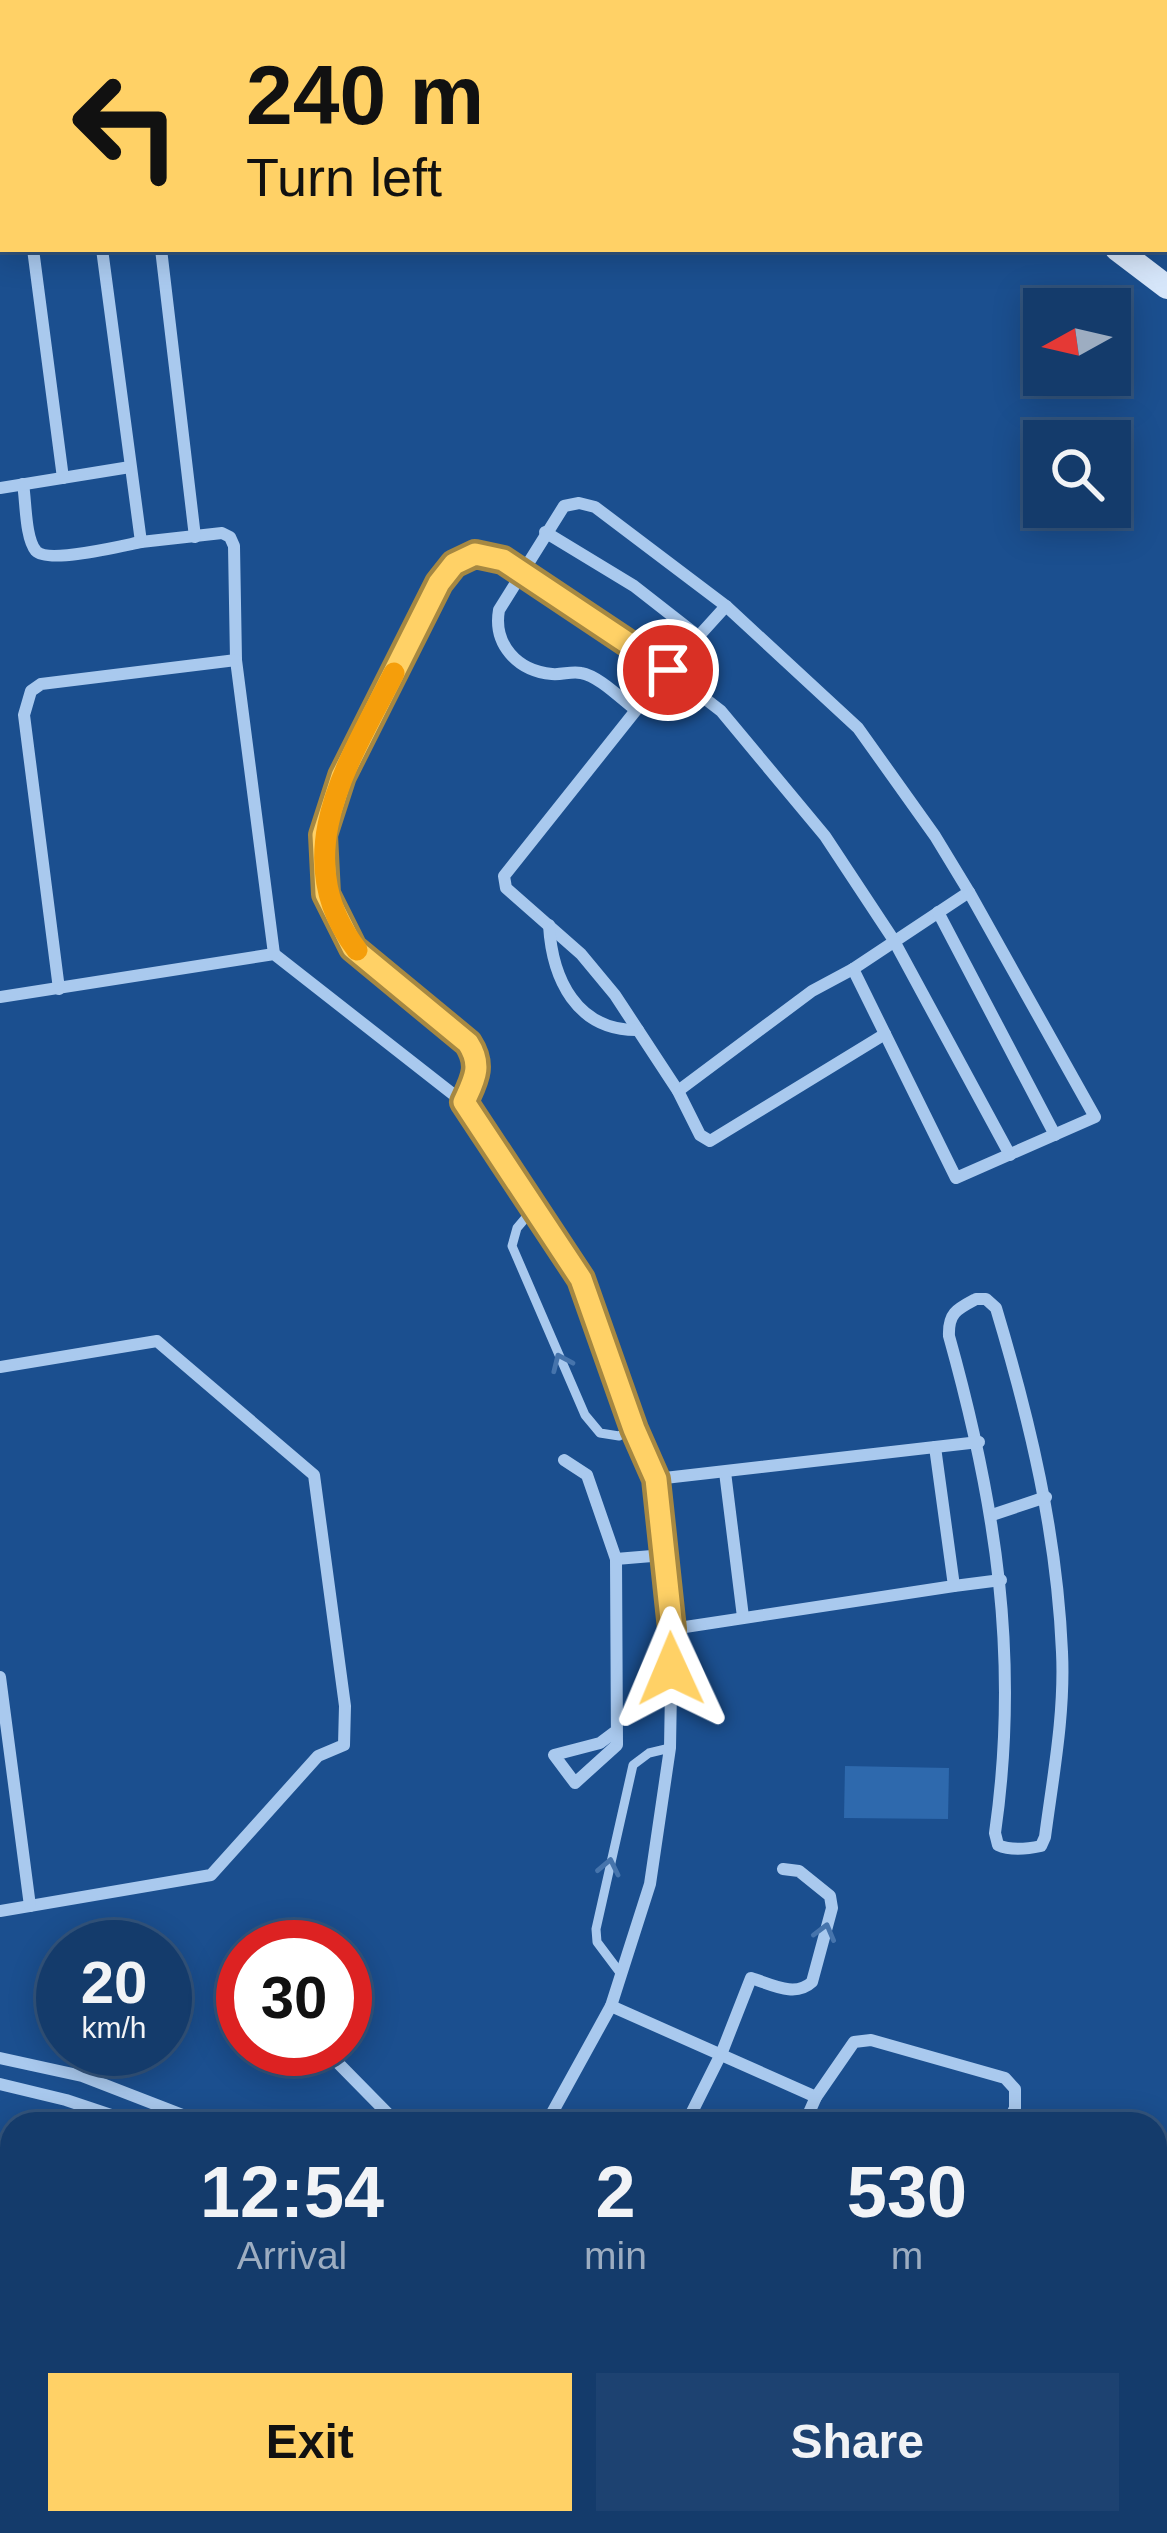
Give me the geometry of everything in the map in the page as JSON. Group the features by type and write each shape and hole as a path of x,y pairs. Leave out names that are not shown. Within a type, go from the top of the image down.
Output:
{"main road":[{"path":"1122,252 1167,287"}],"street":[{"path":"32,252 63,478"},
{"path":"102,252 141,542"},
{"path":"161,252 195,537"},
{"path":"0,488 130,467"},
{"path":"23,484 34,548 42,555 222,533 230,537 236,660 274,954 464,1102 581,1279 656,1479 672,1629 670,1748 650,1884 611,2006 553,2112"},
{"path":"636,710 585,673 549,674 523,664 500,645 499,610 564,506 595,507 726,606 858,728 970,892 1095,1117 956,1178 854,969"},
{"path":"545,532 634,586 698,636"},
{"path":"464,1102 478,1072 476,1055 468,1043 353,948 326,894 323,835 342,776 439,583 454,564 475,554 503,560 721,711 824,836 893,939 1010,1155"},
{"path":"726,606 668,670 504,876 506,888 581,954 638,1030 700,1135 710,1141 885,1034"},
{"path":"59,989 24,715 31,691 41,684 236,660"},
{"path":"678,1091 812,991 854,969 970,892"},
{"path":"938,912 1055,1135"},
{"path":"549,925 552,960 561,986 585,1014 611,1027 638,1030"},
{"path":"0,997 274,954"},
{"path":"986,1299 997,1308 1046,1497 1056,1572 1061,1678 1045,1837 1041,1846 1031,1848 1006,1849 998,1845 995,1833 1006,1722 1001,1580 979,1442 949,1336 949,1321 956,1310 986,1299"},
{"path":"0,1367 157,1341 314,1474 345,1706 344,1745 318,1756 211,1875 0,1911"},
{"path":"656,1479 979,1442"},
{"path":"935,1447 954,1586"},
{"path":"564,1460 586,1475 616,1559 617,1745 575,1783 554,1755 600,1743 616,1730"},
{"path":"725,1472 743,1616"},
{"path":"992,1514 1046,1497"},
{"path":"616,1559 664,1556"},
{"path":"672,1629 1001,1580"},
{"path":"0,1677 30,1906"},
{"path":"692,2112 751,1978 792,1991 812,1982 832,1908 830,1896 799,1870 783,1869"},
{"path":"611,2006 816,2097"},
{"path":"810,2112 854,2042 871,2040 1005,2078 1015,2090 1013,2112"},
{"path":"0,2058 82,2076 175,2112"},
{"path":"351,2076 386,2112"},
{"path":"0,2084 103,2112"}],"lane":[{"path":"534,1208 517,1228 512,1246 585,1415 600,1433 620,1436 634,1429"},
{"path":"621,1975 597,1942 596,1929 632,1765 670,1748"}],"shaded area":[{"path":"845,1766 949,1768 948,1819 844,1818"}],"slow traffic":[{"path":"357,950 326,894 323,835 342,776 394,673"}],"route":[{"path":"668,670 503,560 475,554 454,564 439,583 342,776 323,835 326,894 353,948 468,1043 476,1055 478,1072 464,1102 581,1279 656,1479 672,1629 671,1669"}]}
